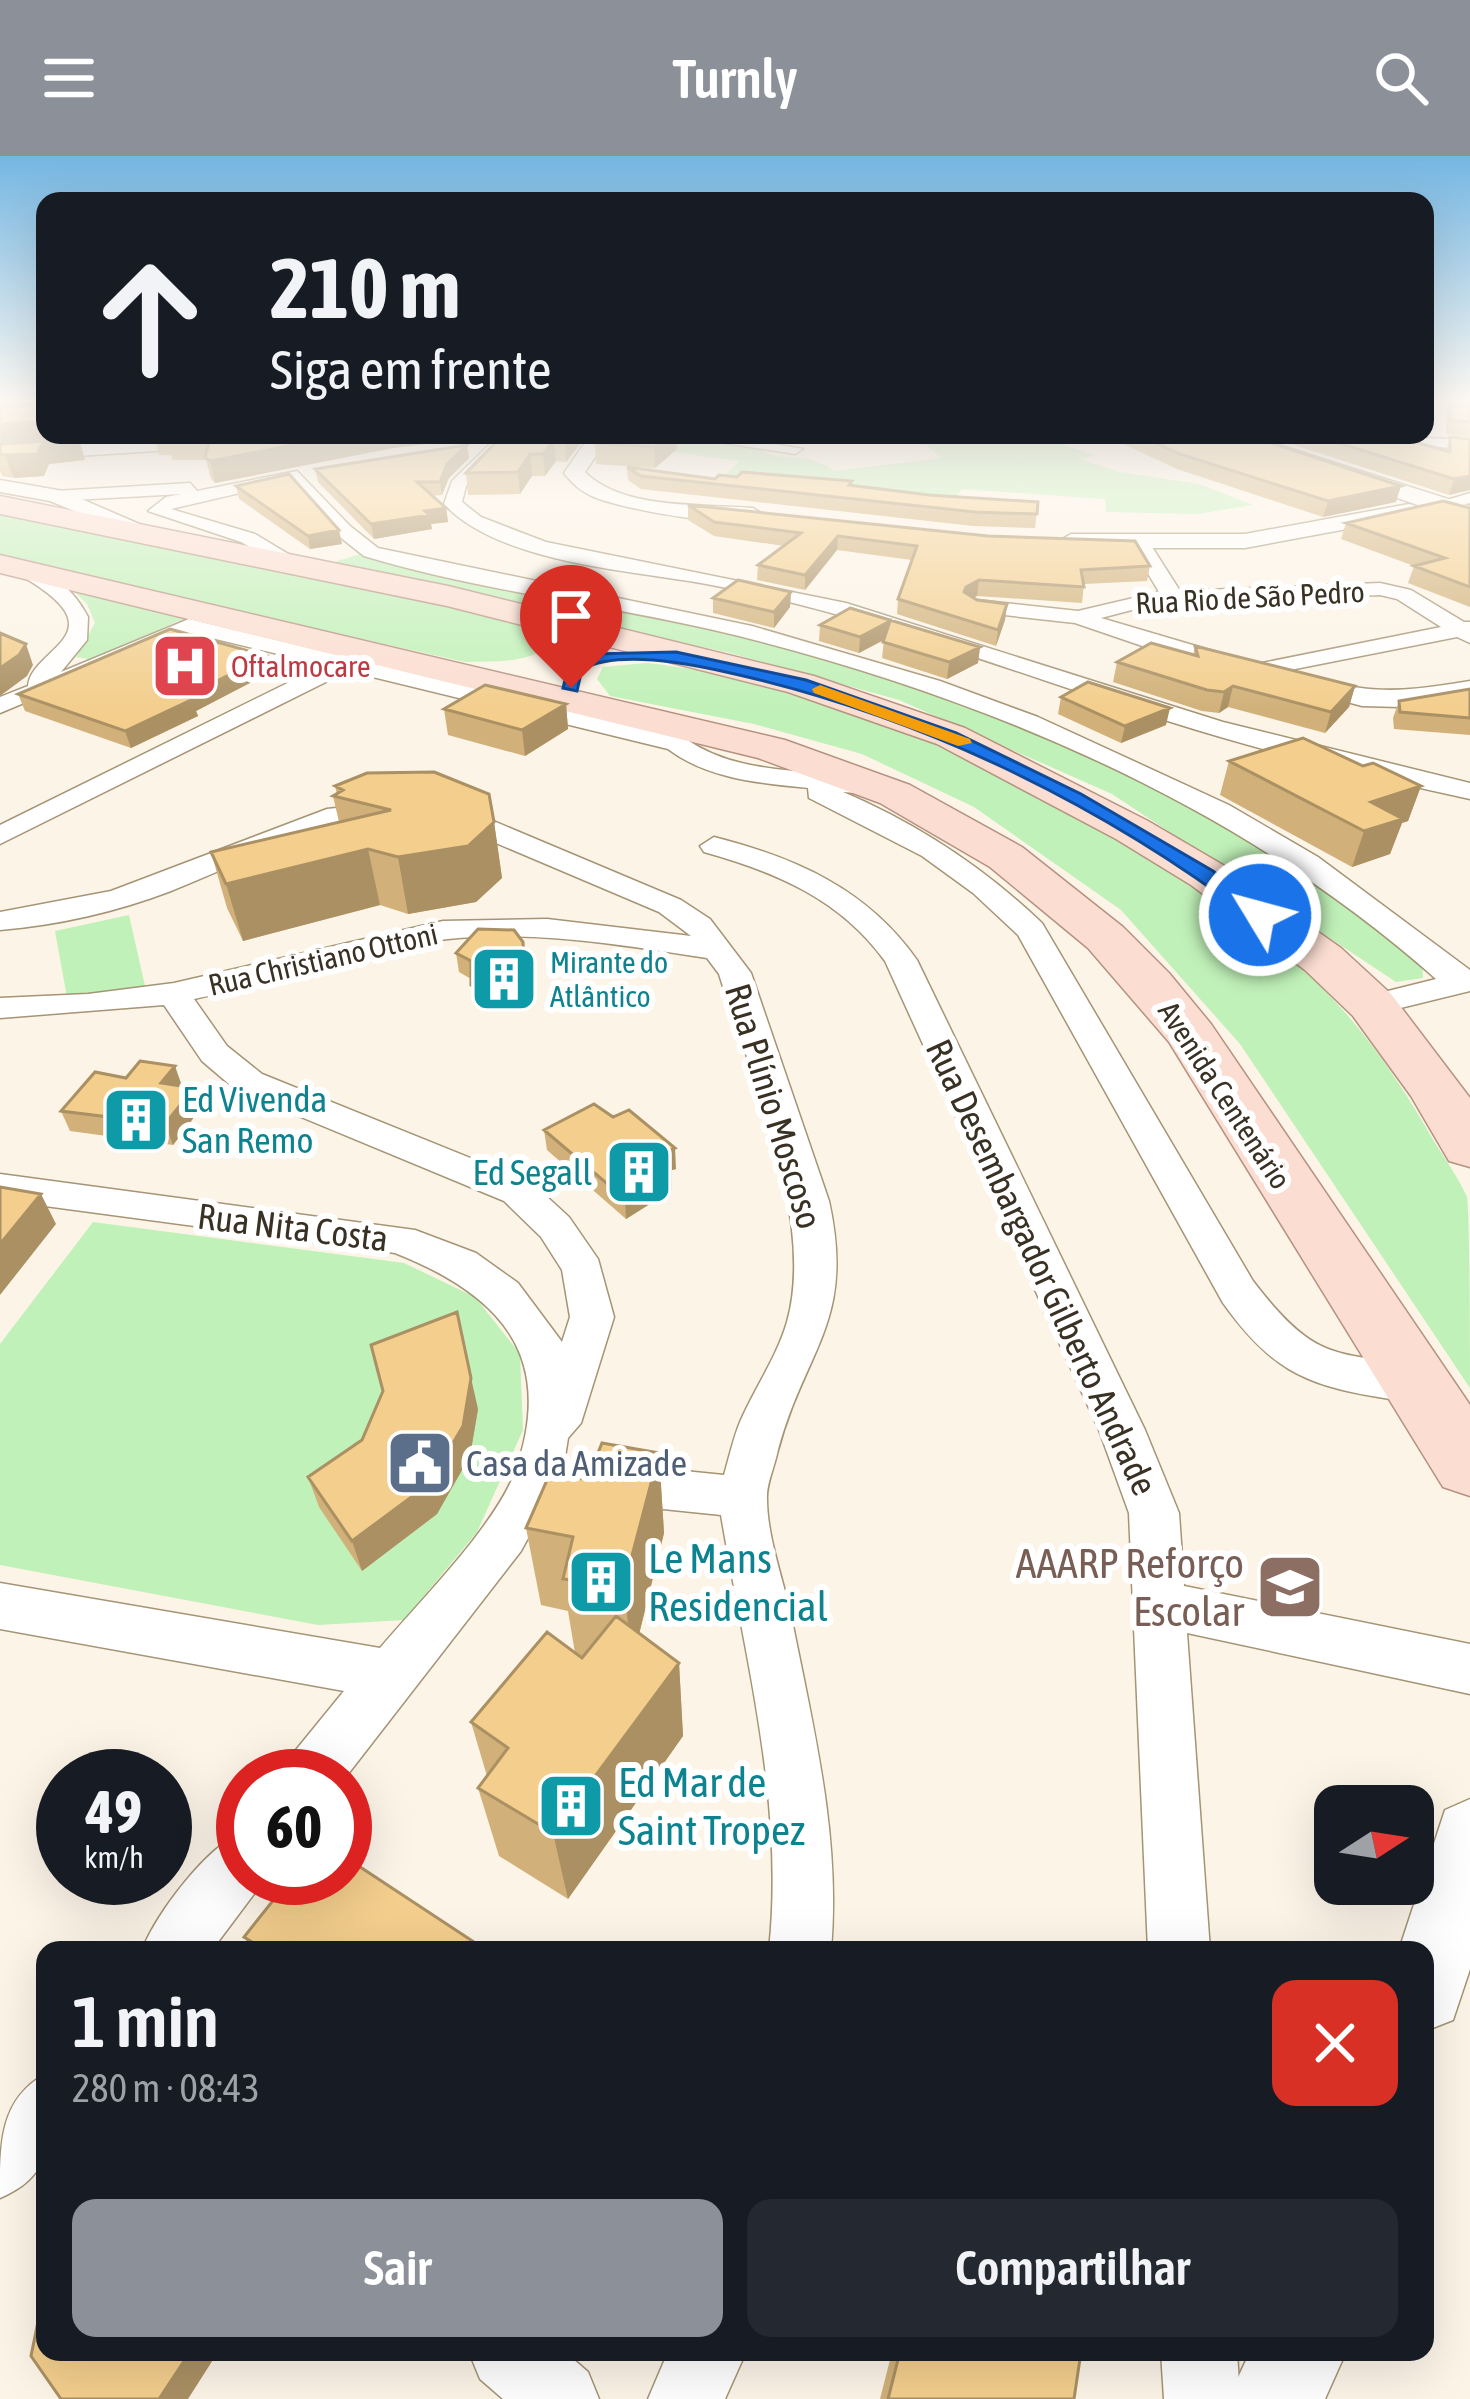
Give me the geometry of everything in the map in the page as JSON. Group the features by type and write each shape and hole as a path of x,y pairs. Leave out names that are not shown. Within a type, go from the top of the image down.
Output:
{"main road":[{"path":"1431,503 1470,515"},
{"path":"0,505 448,596 717,663 880,708 1022,770 1207,875 1323,958 1372,1005 1438,1092 1470,1148"},
{"name":"Avenida Centenário","path":"12,567 346,654 427,665 808,759 916,801 1046,883 1082,911 1142,972 1192,1036 1470,1466"},
{"path":"427,665 508,669 546,658 557,642 554,629 537,620"},
{"path":"603,711 571,688 572,673 580,663 641,655 717,663"}],"street":[{"path":"73,503 155,536"},
{"path":"169,503 157,511 248,538 293,565"},
{"path":"326,503 355,542 383,556 745,632 914,681 1059,735 1198,802 1287,854 1397,925 1466,982"},
{"path":"453,503 473,520 508,535 577,554 850,610 1239,734 1470,791"},
{"path":"647,503 785,519"},
{"path":"1046,540 1140,543 1272,538 1449,503"},
{"path":"1140,543 1173,597"},
{"path":"12,567 46,580 75,608 79,633 75,644 25,695"},
{"name":"Rua Rio de São Pedro","path":"1078,616 1173,597 1380,589 1404,594 1466,632"},
{"path":"977,606 1078,616"},
{"name":"Rua Rio de São Pedro","path":"1078,616 1362,699 1401,700 1470,688"},
{"path":"0,706 189,626 346,654 676,744 711,764 839,782 916,801"},
{"path":"1254,671 1466,632"},
{"path":"0,836 346,654"},
{"path":"787,776 934,850 981,883 1031,930 1238,1292 1276,1344 1324,1371 1418,1386"},
{"name":"Rua Plínio Moscoso","path":"0,921 102,904 322,816 413,805 450,813 670,906 699,926 718,950 747,1001 817,1240 817,1280 808,1326 761,1427 742,1497 800,1804 801,1941"},
{"name":"Rua Desembargador Gilberto Andrade","path":"714,846 794,870 825,887 884,933 901,960 1122,1430 1154,1513 1179,1941"},
{"name":"Rua Christiano Ottoni","path":"0,1008 94,1004 174,993 449,929 547,928 718,950"},
{"path":"1372,1005 1466,982"},
{"path":"174,993 206,1048 226,1068 249,1082 518,1192 555,1227 583,1269 592,1317 580,1366 538,1476 742,1497"},
{"name":"Rua Nita Costa","path":"0,1187 401,1240 460,1263 503,1294 539,1339 552,1396 538,1476 503,1536 332,1749"},
{"path":"1161,1604 1470,1669"},
{"path":"0,1606 391,1675"},
{"path":"1434,1961 1470,1835"},
{"path":"180,1941 216,1896"},
{"path":"0,2163 36,2119"},
{"path":"517,2361 561,2399"},
{"path":"686,2399 704,2361"},
{"path":"1200,2361 1202,2399"},
{"path":"1275,2399 1295,2361"}],"green space":[{"path":"1105,503 1253,505 1197,514 1106,512"},
{"path":"0,514 526,622 546,633 550,645 521,658 465,662 0,558"},
{"path":"363,553 745,636 838,662 1015,725 1183,804 1264,851 1422,958 1423,978 1396,982 1112,794 899,700 730,653 325,565"},
{"path":"65,583 263,639 178,621 94,660 76,657 95,623 87,604"},
{"path":"646,663 735,677 926,737 1114,830 1200,886 1277,946 1368,1040 1467,1197 1470,1388 1240,1044 1121,910 974,807 862,754 754,724 610,696 597,679 603,667"},
{"path":"129,915 145,986 68,1003 55,931"},
{"path":"93,1222 404,1263 475,1297 520,1354 523,1430 477,1532 404,1620 318,1625 0,1565 0,1344"}],"building":[{"path":"260,503 315,503 339,530 308,536"},
{"path":"349,503 440,503 446,508 425,511 430,515 371,524"},
{"path":"888,503 1038,503 1037,514"},
{"path":"1436,503 1470,508 1470,587 1414,566 1445,558 1346,523"},
{"path":"688,505 988,536 1135,541 1150,566 1081,570 1084,587 979,580 966,587 964,592 977,600 1007,604 998,630 898,599 917,546 838,536 805,575 758,565 801,533 714,522"},
{"path":"738,580 791,592 774,612 713,598"},
{"path":"850,608 980,647 949,662 883,642 890,621 860,637 820,625"},
{"path":"170,629 267,656 125,731 18,694"},
{"path":"0,633 26,644 0,668"},
{"path":"1151,643 1198,656 1195,646 1355,686 1331,712 1233,686 1224,692 1207,690 1117,662"},
{"path":"1088,682 1170,708 1125,726 1061,697"},
{"path":"485,685 566,704 522,730 444,709"},
{"path":"1470,689 1470,718 1400,712 1399,701"},
{"path":"1303,738 1421,786 1371,802 1403,819 1364,831 1229,761"},
{"path":"434,772 489,794 494,822 468,846 398,857 368,849 226,884 211,852 391,810 333,796 343,790 335,786 367,773"},
{"path":"478,929 514,930 523,942 525,977 515,988 485,991 471,985 471,961 456,953"},
{"path":"140,1061 175,1066 161,1083 194,1088 165,1124 61,1111 95,1072 126,1078"},
{"path":"594,1104 613,1117 629,1110 675,1148 660,1154 671,1169 625,1199 544,1130"},
{"path":"0,1187 41,1194 0,1244"},
{"name":"Casa da Amizade","path":"457,1312 471,1378 463,1426 429,1484 352,1541 308,1477 362,1440 383,1391 371,1345"},
{"path":"602,1443 659,1453 624,1586 563,1579 573,1537 526,1528 551,1471 587,1480"},
{"path":"616,1616 679,1663 553,1833 478,1788 508,1748 471,1722 547,1632 582,1658"},
{"path":"372,1875 472,1941 250,1941 244,1937 269,1905 372,1905"},
{"path":"36,2332 36,2361 184,2361 159,2399 61,2399 31,2356"},
{"path":"898,2361 1080,2361 1074,2399 888,2399"}],"slow traffic":[{"path":"820,689 964,743"}],"place":[{"name":"Oftalmocare","path":"185,666"},
{"name":"Mirante do Atlântico","path":"504,979"},
{"name":"Ed Vivenda San Remo","path":"136,1120"},
{"name":"Ed Segall","path":"639,1172"},
{"name":"Casa da Amizade","path":"420,1463"},
{"name":"Le Mans Residencial","path":"601,1582"},
{"name":"AAARP Reforço Escolar","path":"1290,1587"},
{"name":"Ed Mar de Saint Tropez","path":"571,1806"}],"route":[{"path":"571,688 575,667 591,658 676,656 801,684 880,708 951,736 1075,798 1207,875 1260,915"}]}
